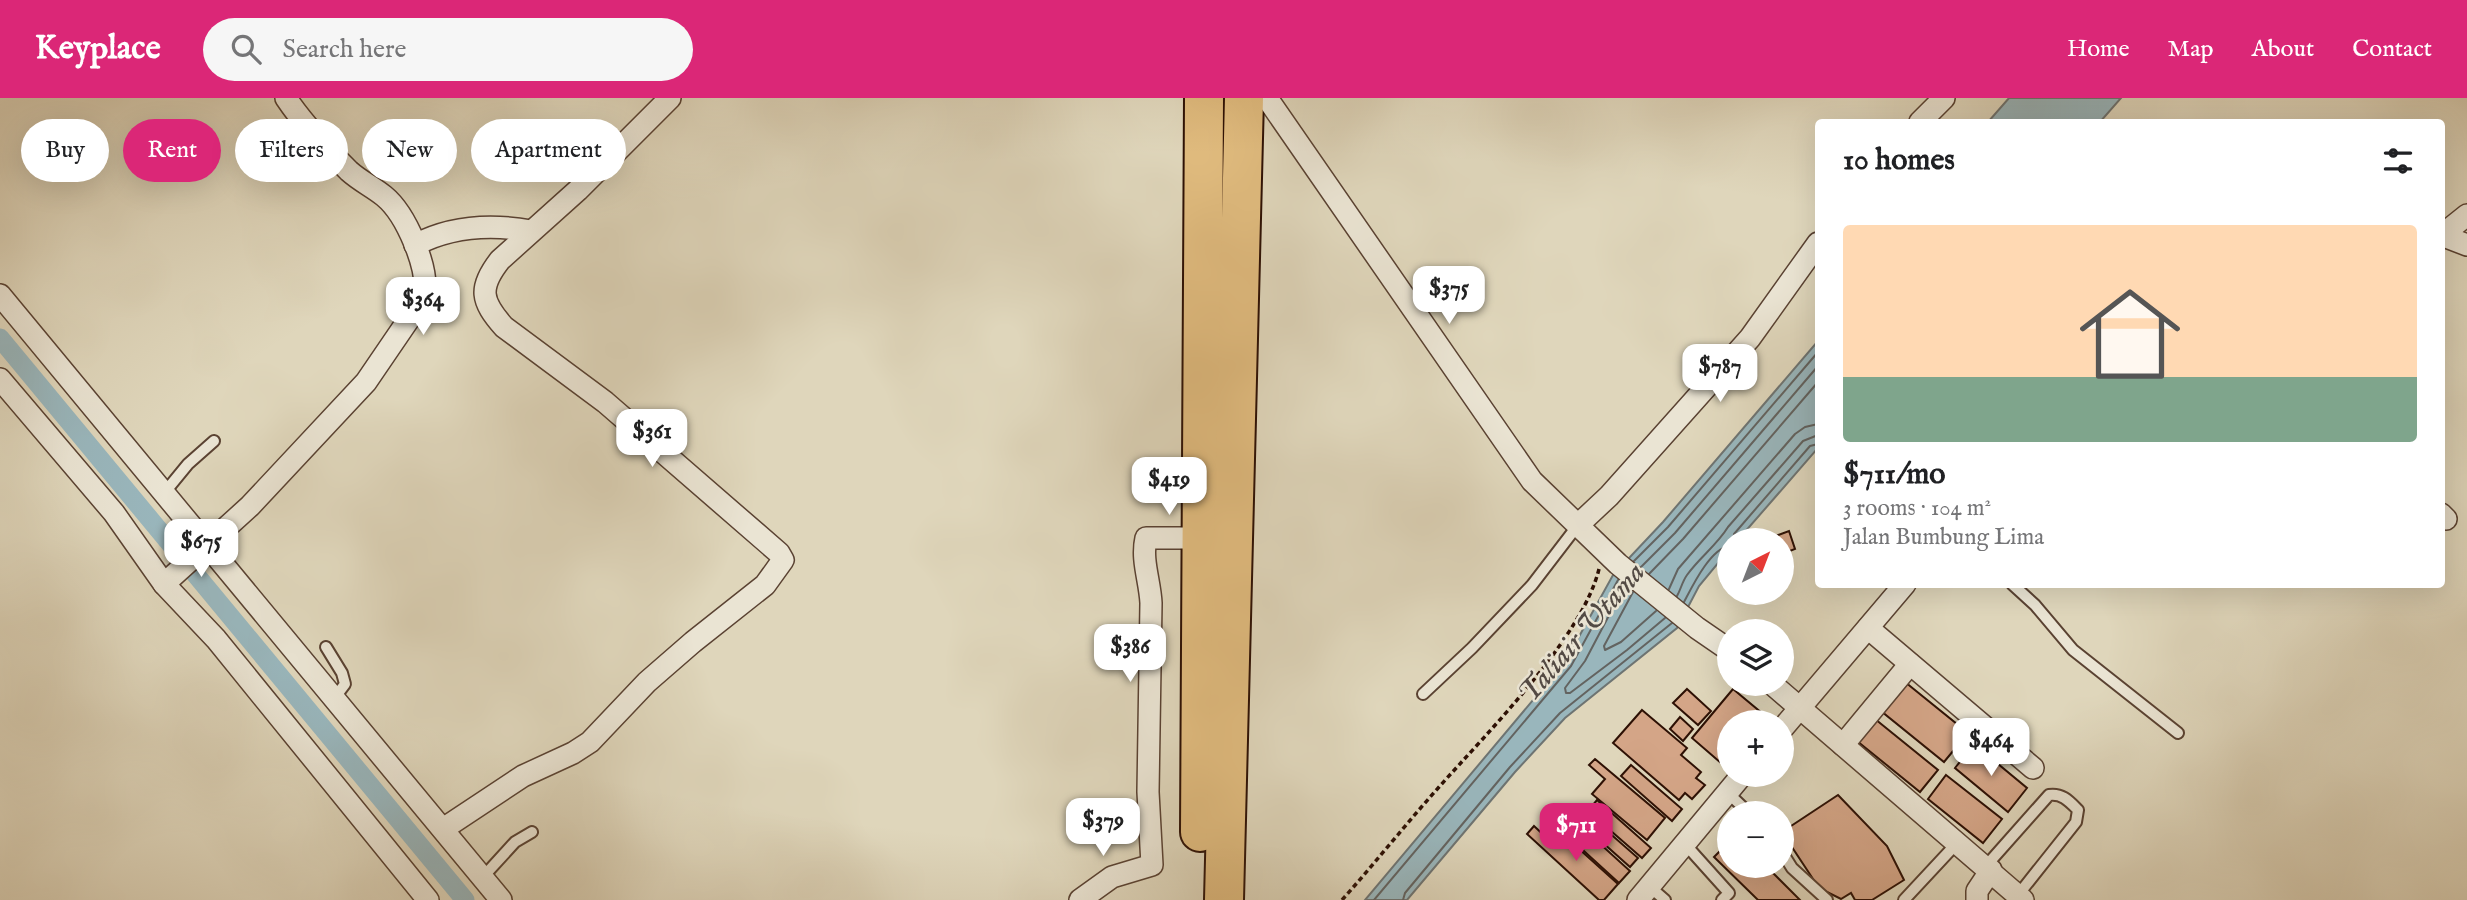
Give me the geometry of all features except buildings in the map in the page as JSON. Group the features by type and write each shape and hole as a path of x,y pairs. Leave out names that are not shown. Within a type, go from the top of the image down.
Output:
{"highway":[{"path":"1198,900 1200,855 1194,538 1204,98"},
{"path":"1224,900 1244,98"}],"street":[{"path":"168,580 250,506 381,363 424,297 427,284 415,244 386,197 352,174 307,126 286,98"},
{"path":"443,829 523,776 590,742 648,682 693,642 765,586 783,560 779,553 605,402 504,327 491,313 485,299 484,288 489,274 670,98"},
{"path":"1266,98 1532,481 1618,564 1717,642"},
{"path":"1923,119 1944,98"},
{"path":"2445,233 2467,215"},
{"path":"415,244 438,234 464,229 509,227 531,231"},
{"path":"2445,236 2467,245"},
{"path":"1578,525 1609,496 1750,338 1815,247"},
{"path":"0,295 166,492 205,548 502,900"},
{"path":"0,379 114,513 428,900"},
{"path":"1080,900 1112,877 1152,865 1148,792 1151,603 1150,580 1143,550 1146,538 1194,538"},
{"path":"1794,716 1902,588"},
{"path":"1868,628 2033,768"},
{"path":"1843,745 1910,664"},
{"path":"1785,696 2020,897"},
{"path":"1651,896 1685,844 1733,787"},
{"path":"1977,900 1977,891 1989,868"}],"lane":[{"path":"166,492 194,457 214,441"},
{"path":"1423,694 1472,648 1532,585 1578,525"},
{"path":"2016,588 2035,605 2073,650 2178,733"},
{"path":"326,647 342,673 345,684 333,700"},
{"path":"1728,793 1736,801"},
{"path":"1989,868 2049,795 2063,796 2070,802 2078,810 2076,822 2020,897"},
{"path":"483,877 515,842 532,832"},
{"path":"1904,900 1958,842"},
{"path":"1685,844 1729,898"},
{"path":"1794,870 1827,900"}],"path":[{"path":"1342,900 1490,730 1563,639 1597,576 1601,563 1600,547"}],"water":[{"path":"2009,98 2121,98 2103,119 1991,119"},
{"path":"1815,345 1815,451 1748,528 1717,528 1717,564 1699,586 1677,628 1565,718 1515,772 1407,900 1365,900 1565,662 1613,575 1663,522"}],"waterway":[{"path":"0,338 465,900"}],"water label":[{"name":"Taliair Utama","path":"1581,632"}]}
